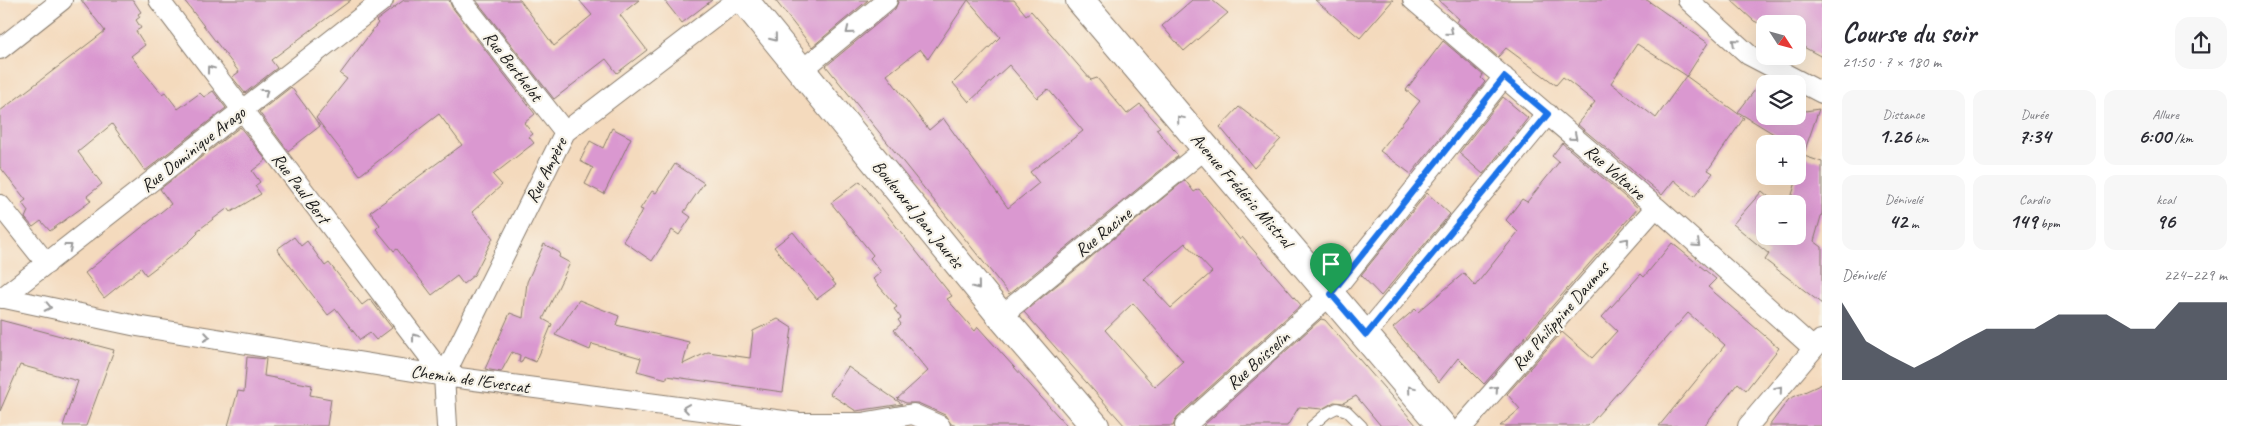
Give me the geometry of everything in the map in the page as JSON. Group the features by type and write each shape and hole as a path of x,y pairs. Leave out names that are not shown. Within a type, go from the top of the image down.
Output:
{"main road":[{"name":"Boulevard Jean Jaurès","path":"744,0 1001,316 1096,426"},
{"name":"Avenue Frédéric Mistral","path":"1090,4 1205,149 1442,426"}],"street":[{"path":"0,49 62,0"},
{"name":"Rue Paul Bert","path":"159,0 444,376"},
{"name":"Rue Dominique Arago","path":"1,297 47,264 383,0"},
{"name":"Rue Berthelot","path":"461,0 565,132"},
{"name":"Rue Ampère","path":"444,376 565,132 736,0"},
{"path":"800,71 887,0"},
{"name":"Rue Voltaire","path":"1413,0 1818,343"},
{"path":"1688,0 1749,55 1822,93"},
{"name":"Rue Boisselin","path":"1185,426 1331,294 1504,77"},
{"path":"1366,335 1548,114"},
{"name":"Rue Racine","path":"1001,316 1205,149"},
{"path":"0,205 47,264"},
{"name":"Rue Philippine Daumas","path":"1463,426 1656,207"},
{"name":"Chemin de l'Evescat","path":"1,297 137,326 444,376 800,423 862,423 913,414 940,426"},
{"path":"1748,426 1818,343"},
{"path":"444,376 447,426"}],"lane":[{"path":"1312,426 1327,412 1338,408 1347,412 1362,426"}],"building":[{"path":"81,0 133,0 141,12 138,14 140,17 136,20 141,28 136,31 145,45 131,56 162,94 165,92 178,109 200,93 204,97 213,91 226,108 145,171 112,124 78,152 102,184 87,196 91,201 50,231 41,221 33,227 25,218 28,211 22,203 26,200 0,167 0,111 105,31"},
{"path":"184,0 351,0 271,60 277,68 245,93 232,77 239,72"},
{"path":"404,0 449,0 452,7 535,114 524,123 533,134 529,137 534,143 493,175 502,185 472,212 493,238 474,275 463,284 457,276 432,295 397,249 394,251 376,229 380,225 370,212 462,145 439,114 360,175 316,118 347,79 340,74 378,23 376,21"},
{"path":"476,0 520,0 554,46 592,15 579,0 639,0 620,15 647,50 617,73 606,59 554,99"},
{"path":"664,0 712,0 682,23"},
{"path":"775,0 868,0 812,47"},
{"path":"899,0 968,0 1014,0 1026,15 1031,11 1091,80 1097,78 1127,114 1140,104 1160,127 1156,129 1178,156 1009,294 826,66 895,9","holes":["968,0 1000,37 953,83 969,102 1009,65 1037,98 1048,89 1083,131 1030,172 1039,183 1008,208 943,118 929,130 887,75 920,49 928,59"]},
{"path":"1192,0 1212,0 1228,13 1184,51 1162,26"},
{"path":"1315,0 1393,0 1360,38"},
{"path":"1438,0 1647,0 1708,43 1687,76 1637,44 1611,83 1656,118 1686,76 1744,118 1708,170 1713,173 1694,197 1674,180 1662,195 1577,124 1595,102 1563,77 1556,85 1506,48 1498,57 1457,22 1459,19"},
{"path":"1731,0 1822,0 1822,57 1806,48 1806,15 1756,15 1756,22"},
{"path":"1443,41 1483,75 1481,78 1485,82 1411,174 1380,151 1420,101 1406,90"},
{"path":"291,87 320,126 288,151 259,112"},
{"path":"1756,89 1756,123 1738,112"},
{"path":"1503,97 1528,118 1483,174 1459,153"},
{"path":"1239,107 1281,139 1254,168 1220,127"},
{"path":"1819,109 1806,147 1806,135 1775,135 1759,125 1806,125 1806,111"},
{"path":"240,127 266,160 252,171 260,182 255,186 261,194 231,212 228,208 197,231 198,233 188,243 146,275 141,268 104,298 85,273 171,204 160,189"},
{"path":"612,128 631,138 604,194 585,184 593,168 580,161 590,141 603,148"},
{"path":"1562,143 1638,208 1484,384 1458,358 1439,382 1393,328 1415,309 1418,312 1464,273 1475,286 1518,232 1506,220 1522,199 1527,202 1559,162 1552,156"},
{"path":"1806,157 1822,162 1822,213 1814,241 1822,247 1822,304 1765,260 1769,254 1758,245 1806,245 1806,195 1792,195 1795,185 1806,185"},
{"path":"675,164 704,183 684,212 691,217 679,235 672,230 652,261 623,241 643,210 640,209 652,191 656,193"},
{"path":"1185,180 1194,192 1199,189 1240,240 1242,237 1301,305 1177,417 1173,426 1125,426 1024,312","holes":["1185,243 1212,272 1171,308 1144,279","1133,303 1183,361 1155,387 1105,330"]},
{"path":"860,181 952,296 947,299 975,331 978,327 1067,426 957,426 951,424 945,415 918,403 906,403 897,399 928,371 894,330 901,324 898,320 901,318 894,309 897,307 873,279 881,272 870,258 873,255 831,203"},
{"path":"1762,191 1767,195 1758,195"},
{"path":"1427,193 1450,214 1381,296 1361,275"},
{"path":"1756,198 1756,243 1733,224"},
{"path":"793,232 836,285 817,299 774,247"},
{"path":"294,237 301,246 307,241 325,266 329,263 362,305 370,299 392,328 376,340 370,333 360,340 336,309 328,315 277,249"},
{"path":"1672,243 1716,279 1708,287 1779,348 1746,390 1738,383 1704,426 1659,426 1725,345 1688,313 1588,426 1500,426 1520,409 1507,394 1562,332 1592,358 1617,331 1602,317 1641,274 1644,277"},
{"path":"544,244 560,253 559,257 570,263 543,319 552,324 536,362 524,357 521,363 519,362 520,355 512,352 501,372 485,369 510,313 523,318 527,282"},
{"path":"579,300 619,316 616,325 689,342 683,364 708,352 750,358 753,331 778,319 792,328 783,392 667,376 667,379 637,371 641,358 592,344 590,350 555,335"},
{"path":"1321,319 1325,320 1417,426 1381,426 1356,396 1343,403 1334,402 1322,409 1299,407 1287,426 1203,426"},
{"path":"0,320 114,350 86,426 63,426 78,381 20,365 0,411"},
{"path":"247,357 266,359 264,376 312,385 310,395 331,399 327,426 228,426 238,391 244,392"},
{"path":"848,367 902,404 856,411 830,394"},
{"path":"1822,384 1822,426 1769,426 1789,399"}],"route":[{"path":"1504,77 1548,114 1366,335 1331,294 1504,77"}]}
